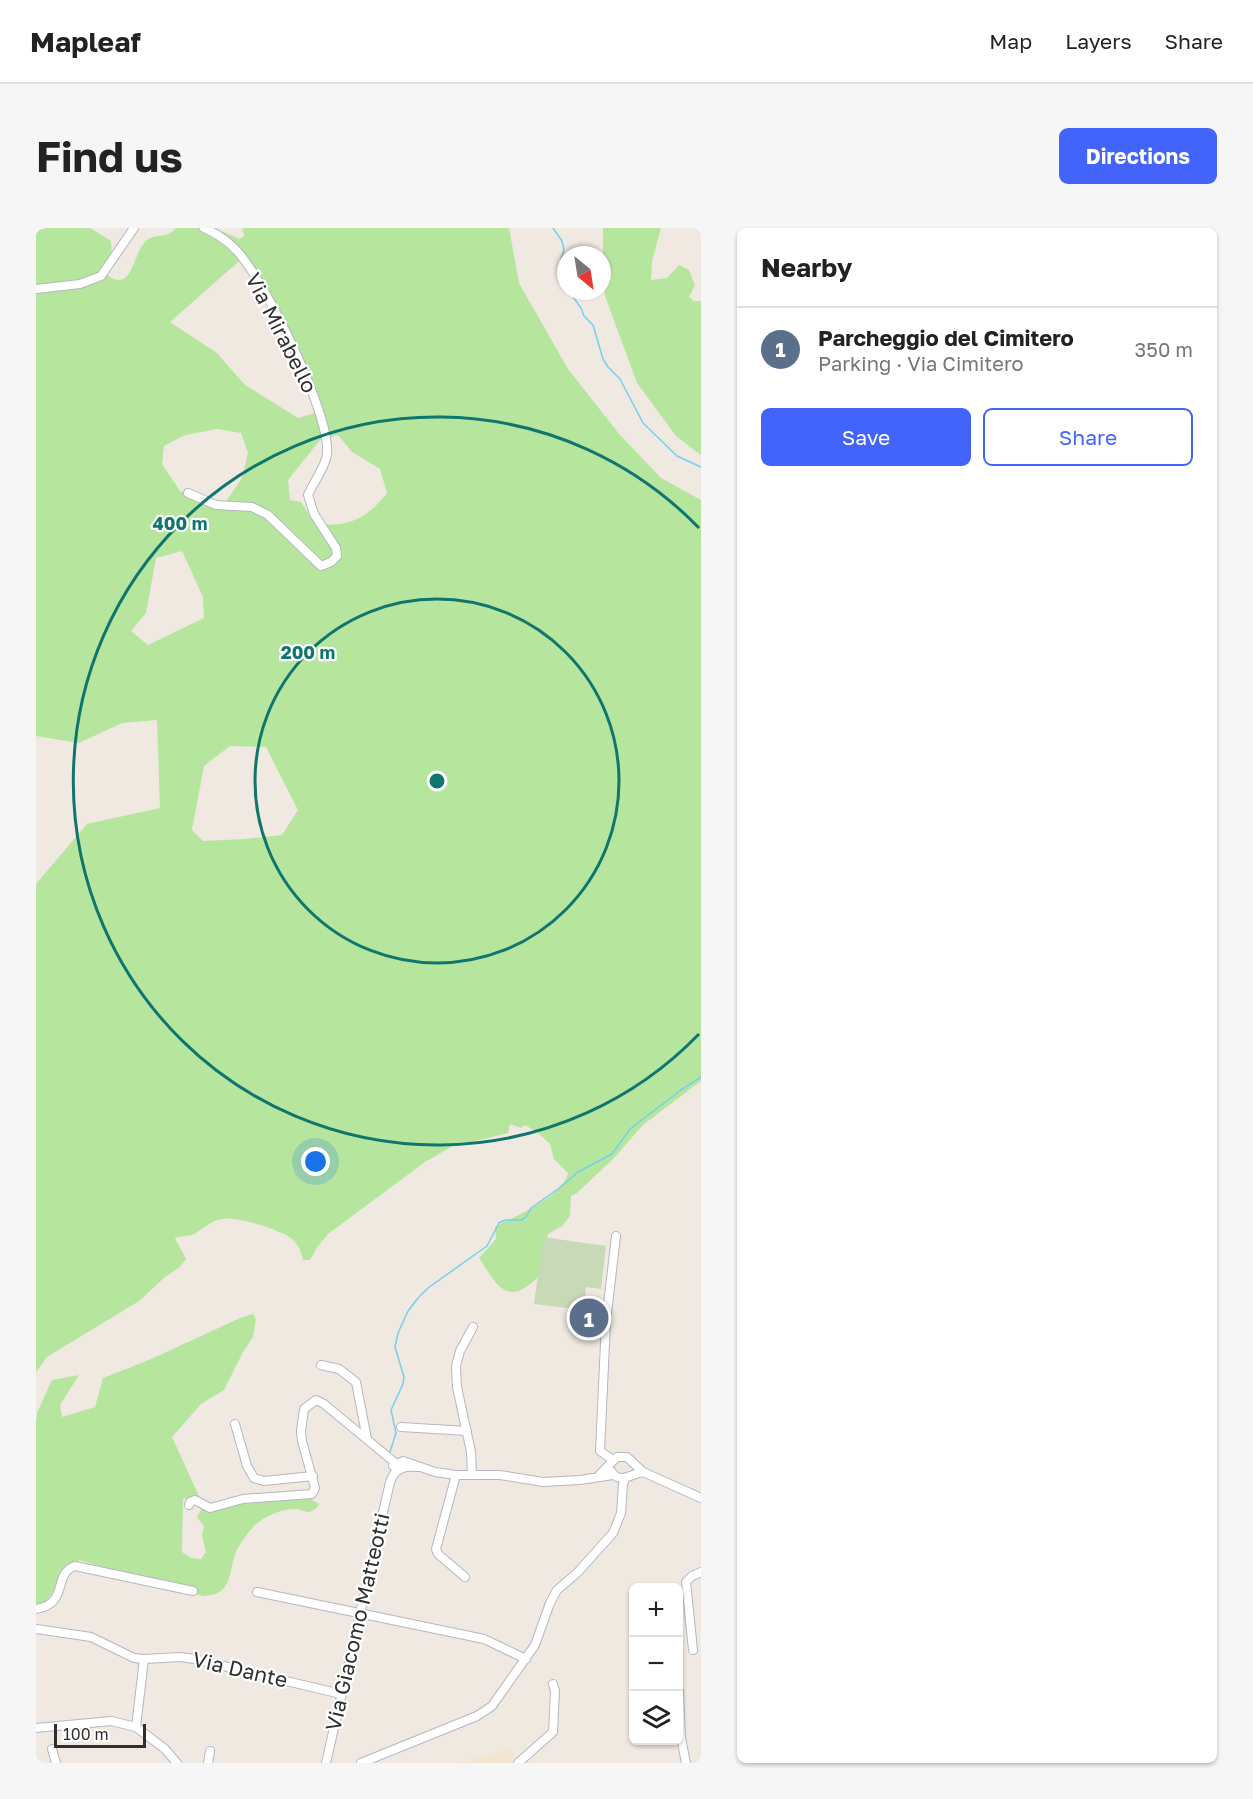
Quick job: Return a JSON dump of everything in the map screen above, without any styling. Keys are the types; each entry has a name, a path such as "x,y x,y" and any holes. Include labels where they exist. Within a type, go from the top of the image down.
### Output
{"street":[{"path":"36,289 80,284 100,276 134,228"},
{"name":"Via Mirabello","path":"188,493 216,505 252,507 268,515 321,566 331,562 337,555 336,548 314,514 308,495 325,463 327,452 313,389 264,290 245,262 222,236 204,228"},
{"path":"361,1763 482,1714 492,1706 536,1645 550,1603 557,1590 577,1573 616,1528 621,1513 622,1478 612,1462 600,1451 606,1322 616,1236"},
{"path":"472,1474 471,1452 457,1387 456,1366 460,1351 473,1327"},
{"path":"321,1365 339,1369 356,1382 368,1440"},
{"path":"189,1505 195,1500 213,1508 243,1499 311,1494 315,1489 313,1476 301,1431 302,1411 314,1401 321,1401 398,1466 420,1467 456,1475 500,1475 543,1482 622,1478 644,1472"},
{"path":"235,1424 249,1472 254,1478 264,1481 313,1476"},
{"path":"401,1427 467,1431"},
{"path":"590,1478 602,1473 622,1455 630,1458 633,1464 644,1472 701,1498"},
{"path":"622,1478 633,1464"},
{"name":"Via Giacomo Matteotti","path":"326,1763 390,1482 398,1466"},
{"path":"456,1475 436,1550 465,1576"},
{"path":"36,1609 54,1601 68,1570 75,1566 193,1591"},
{"path":"693,1650 686,1582 701,1572"},
{"path":"257,1592 484,1639 526,1659"},
{"name":"Via Dante","path":"36,1629 91,1637 134,1658 194,1659 341,1694"},
{"path":"136,1727 144,1659"},
{"path":"518,1763 553,1732 555,1691 553,1684"},
{"path":"36,1728 111,1720 136,1727 138,1731 165,1749 177,1763"},
{"path":"682,1745 686,1763"},
{"path":"52,1749 56,1763"},
{"path":"207,1763 210,1751"}],"shaded area":[{"path":"507,1748 515,1754 512,1763 459,1763 493,1754"}],"green space":[{"path":"90,228 111,241 112,255 102,270 112,278 120,280 126,277 147,240 170,234 176,228 214,228 240,239 244,236 242,228 509,228 519,283 568,369 620,435 661,478 701,500 701,1081 643,1125 614,1158 571,1196 570,1216 562,1226 548,1234 538,1276 523,1289 515,1292 502,1288 492,1278 479,1258 496,1239 495,1227 548,1198 564,1182 568,1173 554,1159 550,1144 537,1132 525,1125 521,1128 510,1124 508,1133 451,1147 425,1162 328,1234 310,1260 303,1260 298,1246 287,1235 258,1224 237,1220 217,1220 194,1234 175,1238 186,1259 180,1267 165,1277 139,1301 47,1357 36,1372 36,884 87,824 160,808 157,720 122,723 79,743 36,736 36,230","holes":["245,256 321,411 298,418 245,385 217,353 170,322","217,429 241,433 248,453 242,478 225,503 180,491 162,464 164,446 185,435","338,435 352,452 380,469 387,493 372,510 356,520 327,525 315,524 301,502 290,500 288,480 320,440","182,551 203,597 204,618 148,645 131,631 146,613 156,558","230,746 266,747 298,810 282,835 203,841 192,830 204,766"]},
{"path":"603,228 661,228 652,261 651,280 667,278 679,265 689,270 695,285 689,297 694,301 701,301 701,455 676,436 637,383 606,300 611,300 611,246 603,246"},
{"path":"543,1237 606,1246 601,1289 586,1287 583,1315 574,1314 574,1309 534,1304"},
{"path":"253,1314 256,1319 253,1337 224,1390 201,1404 172,1437 199,1496 183,1499 182,1552 191,1558 201,1559 206,1552 202,1536 204,1526 197,1517 206,1501 216,1508 239,1500 311,1499 319,1504 317,1507 308,1512 295,1509 284,1510 257,1523 235,1554 224,1588 212,1595 203,1596 79,1560 45,1602 36,1609 36,1422 37,1413 52,1380 79,1375 60,1405 62,1417 95,1407 103,1378"}],"waterway":[{"path":"553,228 563,246"},
{"path":"575,300 584,316 593,325 603,359 620,379 643,423 677,456 701,467"},
{"path":"390,1452 396,1433 391,1410 404,1377 395,1347 398,1333 408,1311 418,1298 428,1288 487,1246 499,1223 505,1220 521,1220 526,1217 531,1208 578,1172 612,1154 630,1129 701,1077"}],"place":[{"name":"Parcheggio del Cimitero","path":"589,1318"}]}
